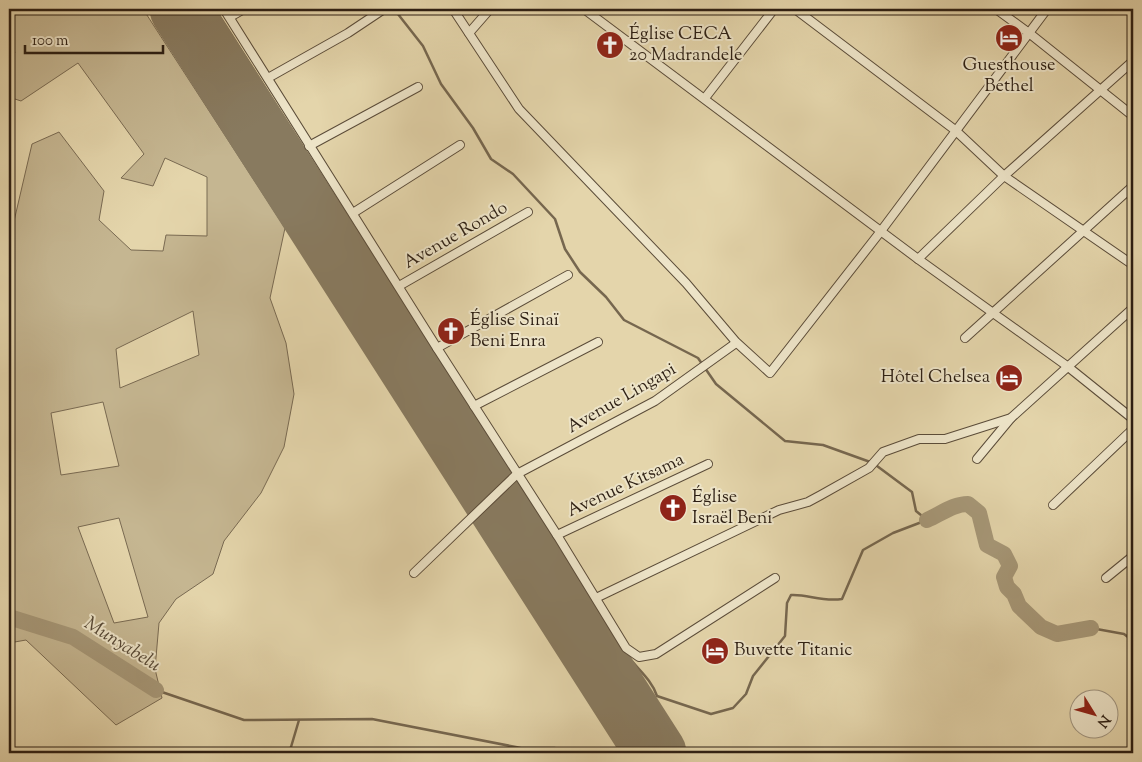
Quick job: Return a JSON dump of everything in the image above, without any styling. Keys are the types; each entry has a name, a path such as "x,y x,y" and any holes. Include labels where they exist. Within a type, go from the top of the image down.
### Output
{"street":[{"path":"224,9 557,535 626,648 639,657 656,654 774,578"},
{"path":"230,18 244,9"},
{"path":"268,78 348,33 384,9"},
{"path":"453,9 519,109 686,283 736,343 768,372 772,372 881,231 1047,9"},
{"path":"469,33 490,9"},
{"path":"584,9 918,259 1067,366 1133,419"},
{"path":"705,98 774,9"},
{"path":"795,9 955,130 1004,176 1133,265"},
{"path":"996,9 1133,116"},
{"path":"918,259 1004,176 1133,61"},
{"path":"309,146 418,88"},
{"path":"353,213 460,145"},
{"path":"964,338 1133,186"},
{"name":"Avenue Rondo","path":"399,286 528,212"},
{"path":"437,348 568,275"},
{"path":"977,459 1011,418 1133,308"},
{"path":"474,406 598,342"},
{"name":"Avenue Lingapi","path":"414,573 517,474 655,401 736,343"},
{"path":"596,598 778,510 808,502 869,468 883,452 919,439 945,439 1011,418"},
{"path":"1053,505 1133,429"},
{"name":"Avenue Kitsama","path":"557,535 708,464"},
{"path":"1106,578 1133,556"}],"shaded area":[{"path":"9,9 143,9 285,228 270,298 286,343 294,394 284,447 261,493 224,541 213,574 176,599 159,623 155,669 162,698 116,725 26,640 9,643 9,234 11,234 32,144 59,132 104,191 99,220 131,250 163,251 166,235 207,236 207,177 165,158 153,186 121,178 144,154 78,63 21,101 9,97 9,68 15,52 9,45","holes":["193,311 199,355 120,388 116,349","103,402 119,466 61,475 51,413","119,518 148,617 114,623 78,527"]}],"waterway":[{"path":"215,9 616,639"},
{"path":"394,9 423,46 441,84 473,128 491,159 513,174 555,219 565,249 580,272 606,297 624,320 698,358 716,384 785,441 823,445 873,463 912,492 916,511 927,520 893,533 863,550 842,599 828,600 791,595 787,603 785,636 753,676 746,694 733,708 711,714 657,696 646,677 622,648"},
{"name":"Munyabelu","path":"927,520 952,507 968,504 979,513 987,545 1004,554 1010,566 1004,577 1007,587 1014,594 1019,606 1041,627 1057,634 1091,628"},
{"name":"Munyabelu","path":"9,617 73,637 156,690"},
{"path":"1091,628 1124,634 1133,641"},
{"path":"156,690 244,720 372,719 521,748 554,748 590,753"},
{"path":"286,753 291,747 299,720"}],"runway":[{"path":"180,9 656,753"}],"place":[{"name":"Guesthouse Bethel","path":"1009,38"},
{"name":"Église CECA 20 Madrandele","path":"610,45"},
{"name":"Église Sinaï Beni Enra","path":"451,331"},
{"name":"Hôtel Chelsea","path":"1009,378"},
{"name":"Église Israël Beni","path":"673,508"},
{"name":"Buvette Titanic","path":"715,651"}]}
